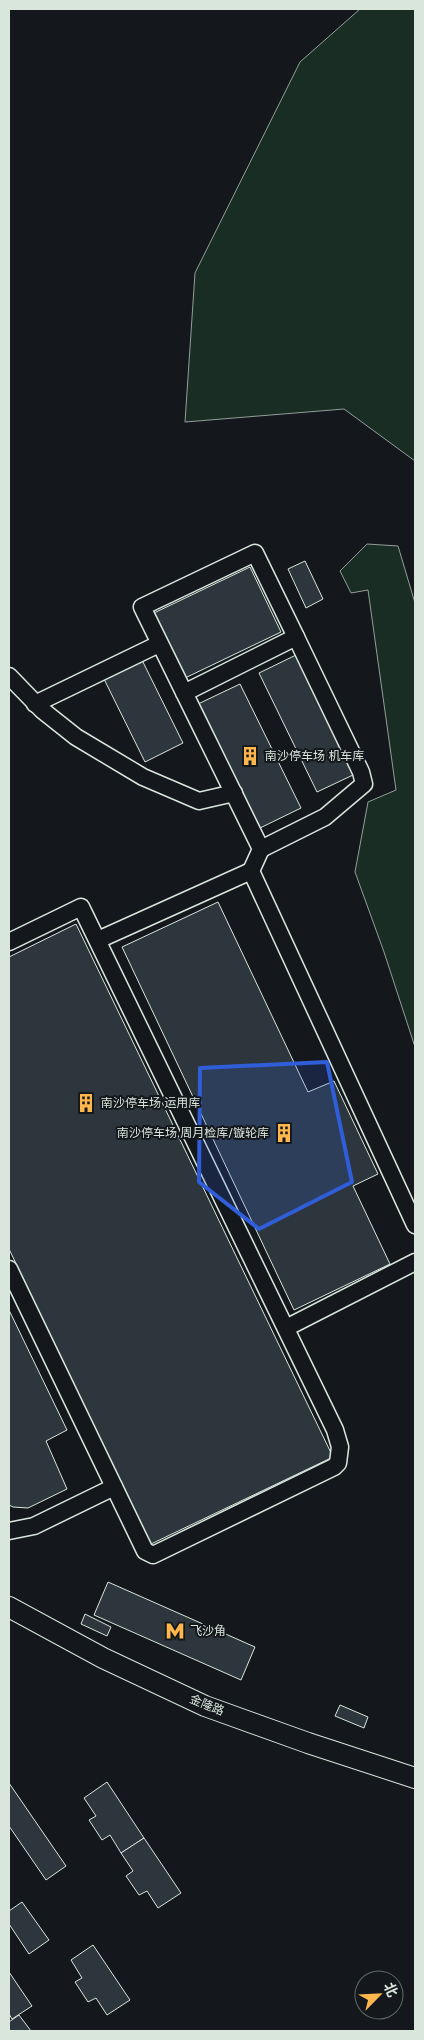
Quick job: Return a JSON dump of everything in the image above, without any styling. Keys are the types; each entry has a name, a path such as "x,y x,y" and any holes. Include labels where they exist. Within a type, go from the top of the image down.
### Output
{"main road":[{"name":"金隆路","path":"9,1607 103,1658 205,1706 308,1743 415,1778"}],"lane":[{"path":"98,940 251,871 261,849 325,817 364,784 361,772 255,552 142,608 261,849"},
{"path":"184,693 296,637"},
{"path":"35,704 159,644"},
{"path":"9,676 35,704 76,737 143,777 199,801 234,793"},
{"path":"251,871 415,1225"},
{"path":"9,942 81,907 334,1430 340,1447 338,1463 334,1467 152,1555 145,1551 9,1269"},
{"path":"286,1328 415,1262"},
{"path":"9,1531 34,1526 114,1487"}],"highlighted area":[{"path":"327,1062 352,1182 259,1229 199,1182 200,1068"}],"green space":[{"path":"360,9 415,9 415,461 344,409 185,422 195,273 300,62"},
{"path":"367,544 398,546 415,603 415,1047 355,872 368,802 396,790 368,590 351,593 340,571"}],"building":[{"path":"305,561 323,599 306,608 288,569"},
{"path":"250,567 281,632 185,678 154,613"},
{"path":"296,655 353,775 317,792 259,673"},
{"path":"142,660 183,743 145,762 104,679"},
{"name":"南沙停车场 机车库","path":"240,684 301,808 260,828 198,704"},
{"name":"南沙停车场 周月检库/镟轮库","path":"218,902 308,1092 334,1081 378,1174 353,1186 390,1264 294,1310 122,947"},
{"name":"南沙停车场 运用库","path":"76,924 333,1457 151,1544 9,1249 9,957"},
{"path":"9,1310 67,1430 46,1441 67,1489 28,1508 9,1505"},
{"name":"飞沙角","path":"108,1582 255,1647 241,1680 94,1615"},
{"path":"85,1614 111,1627 107,1636 81,1624"},
{"path":"340,1705 368,1717 364,1728 335,1716"},
{"path":"107,1782 144,1838 121,1853 110,1835 102,1840 89,1820 96,1816 84,1798"},
{"path":"9,1783 66,1866 46,1880 9,1826"},
{"path":"144,1838 181,1893 158,1908 147,1891 139,1895 126,1876 133,1871 121,1853"},
{"path":"22,1902 49,1940 29,1954 9,1924 9,1911"},
{"path":"93,1945 130,2000 107,2015 96,1998 88,2002 75,1982 82,1978 71,1960"},
{"path":"9,1972 32,2006 12,2019 9,2014"},
{"path":"19,2015 31,2031 9,2031 9,2022"}],"place":[{"name":"南沙停车场 机车库","path":"250,756"},
{"name":"南沙停车场 运用库","path":"86,1103"},
{"name":"南沙停车场 周月检库/镟轮库","path":"284,1133"},
{"name":"飞沙角","path":"175,1631"}]}
